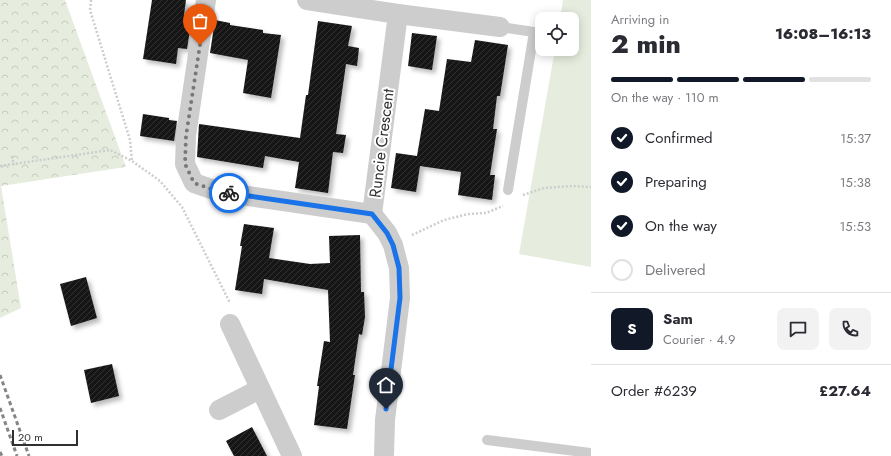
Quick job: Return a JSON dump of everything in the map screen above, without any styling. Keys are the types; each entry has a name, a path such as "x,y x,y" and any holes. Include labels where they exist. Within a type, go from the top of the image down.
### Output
{"street":[{"name":"Runcie Crescent","path":"206,0 186,136 185,164 194,183 220,192 372,214 398,14"},
{"path":"307,0 398,14 500,27"},
{"path":"372,214 387,233 393,245 399,268 400,298 385,420 384,456"},
{"path":"231,316 260,389 292,456"},
{"path":"219,410 260,389"}],"lane":[{"path":"500,27 534,32 508,190"},
{"path":"487,440 591,453"}],"path":[{"path":"92,0 90,10 130,140 132,161"},
{"path":"0,166 110,150 132,161 160,181 182,207 231,316"},
{"path":"12,156 14,165"},
{"path":"521,195 544,188 572,186 591,187"},
{"path":"411,235 444,220 468,214 486,213 508,203"}],"green space":[{"path":"0,0 65,0 126,167 1,186 21,308 0,318"},
{"path":"563,0 591,0 591,267 519,254 554,56 579,56 579,12 561,12"}],"building":[{"path":"152,0 186,0 184,15 192,17 187,49 178,48 176,64 143,59"},
{"path":"215,20 230,23 230,25 263,30 263,33 281,35 271,98 243,93 248,60 210,53"},
{"path":"318,21 352,26 348,46 359,48 357,66 346,64 336,134 346,135 343,153 333,152 328,193 295,188 299,162 265,156 263,168 197,157 199,124 300,138 306,95 308,95"},
{"path":"412,33 437,36 432,70 408,66"},
{"path":"475,40 508,45 500,96 497,96 493,129 497,129 490,175 495,175 492,200 458,195 461,172 420,166 416,192 391,188 396,153 417,156 425,109 439,111 447,59 471,62"},
{"path":"143,114 169,118 169,120 177,121 174,141 140,136"},
{"path":"244,224 274,228 269,258 310,264 330,263 329,236 360,235 361,292 364,292 365,317 362,335 359,334 347,429 314,425 319,386 317,386 324,341 330,342 328,290 264,279 262,294 235,290"},
{"path":"86,277 97,318 71,326 60,284"},
{"path":"112,364 119,396 91,403 84,370"},
{"path":"252,427 267,456 234,456 226,441"}],"railway":[{"path":"0,375 29,456"},
{"path":"0,408 17,456"},
{"path":"0,452 2,456"}],"way so far":[{"path":"200,45 186,136 185,164 194,183 220,192 229,193"}],"route":[{"path":"229,193 372,214 387,233 393,245 399,268 400,298 386,409"}]}
